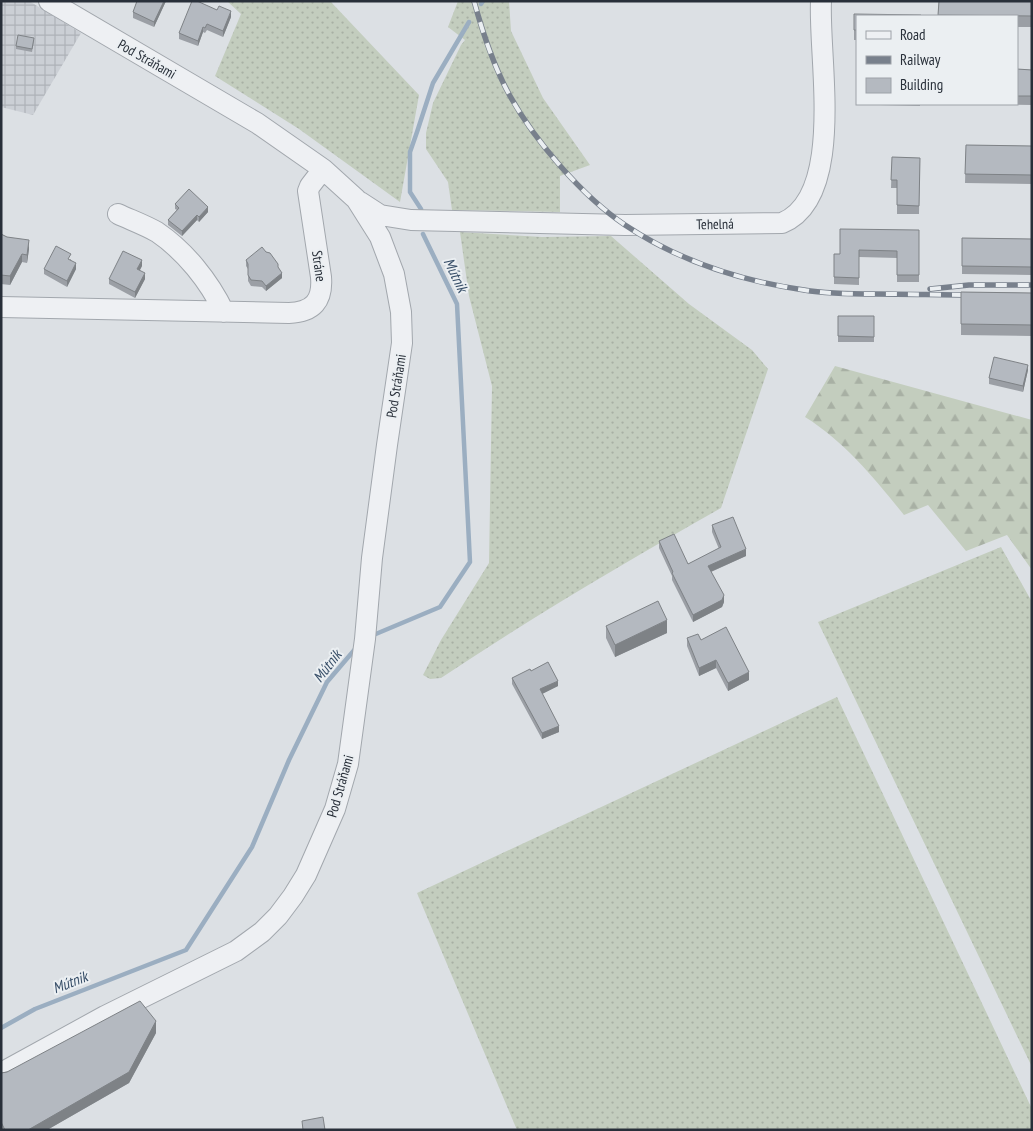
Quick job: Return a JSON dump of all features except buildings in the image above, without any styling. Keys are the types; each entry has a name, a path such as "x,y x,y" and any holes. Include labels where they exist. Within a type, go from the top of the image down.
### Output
{"street":[{"name":"Pod Stráňami","path":"1,1072 105,1016 225,957 246,944 269,926 293,896 306,875 335,808 348,764 382,483 402,343 399,297 394,274 380,237 356,199 323,169 256,123 50,1"},
{"name":"Tehelná","path":"356,199 380,215 411,220 620,225 782,223 799,212 809,199 816,182 821,159 824,114 821,1"},
{"name":"Stráne","path":"1,307 296,313 308,309 320,296 321,277 308,191 323,169"},
{"path":"118,214 155,231 170,243 208,282 224,312"},
{"path":"385,250 389,238 397,228 411,220"}],"shaded area":[{"path":"1,1 29,1 81,33 33,115 1,107"}],"green space":[{"path":"227,1 330,1 419,95 400,202 299,129 215,76 241,14"},
{"path":"458,1 509,1 511,31 543,98 590,165 560,176 560,212 452,210 448,182 426,149 426,133 433,103 465,40 448,27"},
{"path":"460,232 542,237 611,236 689,304 752,350 768,369 721,508 580,590 441,678 430,679 423,675 441,640 489,563 492,386 469,296"},
{"path":"835,366 1032,420 1032,570 1007,535 966,551 928,505 904,515 846,450 820,427 805,417"},
{"path":"1001,547 1032,602 1032,1067 818,622"},
{"path":"837,697 1032,1109 1032,1130 517,1130 417,893"}],"waterway":[{"name":"Mútnik","path":"421,209 410,192 410,152 433,83 469,22"},
{"name":"Mútnik","path":"371,636 440,607 470,562 457,304 423,234"},
{"name":"Mútnik","path":"1,1028 35,1009 186,950 252,847 289,760 327,682 356,648"}],"railway":[{"path":"474,1 485,38 499,74 510,96 532,131 592,199 625,225 646,238 711,268 780,286 840,294 974,295"},
{"path":"930,289 969,285 1032,285"}]}
